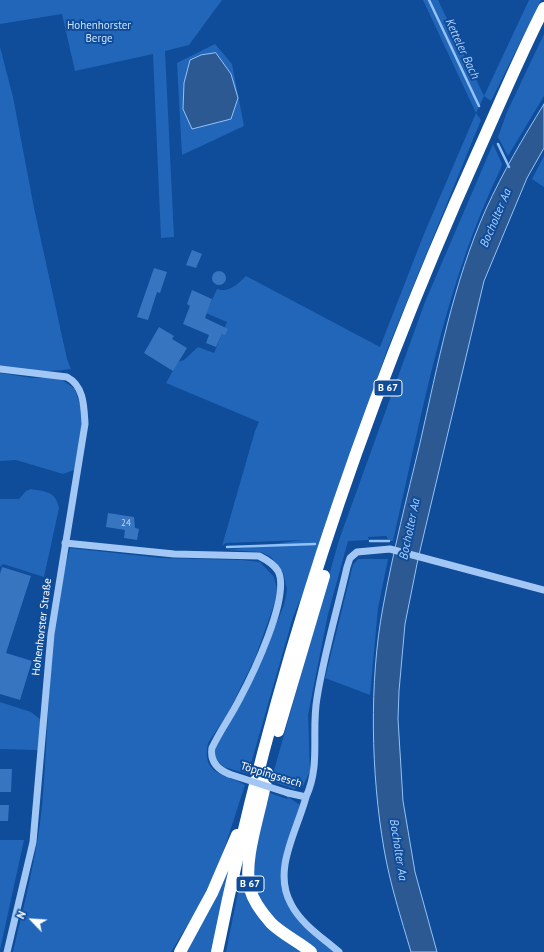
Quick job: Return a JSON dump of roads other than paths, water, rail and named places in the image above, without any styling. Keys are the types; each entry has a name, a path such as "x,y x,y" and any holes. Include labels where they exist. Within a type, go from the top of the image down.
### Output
{"highway":[{"name":"B 67","path":"217,952 232,877 281,688 332,523 398,338 452,208 544,8"},
{"name":"B 67","path":"224,952 238,878 267,767 339,524 404,340 460,206 544,22"},
{"name":"B 67","path":"267,767 249,867 250,889 260,907 272,923 311,952"},
{"name":"B 67","path":"180,952 212,893 254,793"}],"street":[{"name":"Hohenhorster Straße","path":"0,369 67,377 78,384 85,424 51,634 33,842 7,952"},
{"name":"Töppingsesch","path":"65,543 174,554 260,556 271,562 278,572 281,595 265,644 249,682 212,748 212,759 220,770 229,774 306,798 311,788 316,759 317,699 350,558 357,552 390,549 425,557 544,590"},
{"path":"306,798 286,857 284,871 285,887 291,904 303,921 339,952"}],"water":[{"path":"216,53 231,74 238,98 231,119 192,129 183,109 184,83 190,60 201,55"},
{"name":"Bocholter Aa","path":"544,104 544,148 527,178 484,281 418,559 405,624 398,719 403,801 415,872 437,952 411,952 386,862 376,790 373,728 375,666 378,636 396,545 440,354 464,266 486,209 514,155"}],"waterway":[{"name":"Ketteler Bach","path":"429,0 479,106"},
{"path":"498,144 509,167"},
{"path":"370,541 389,541"},
{"path":"227,547 315,544"}],"park label":[{"name":"Hohenhorster Berge","path":"99,32"}]}
